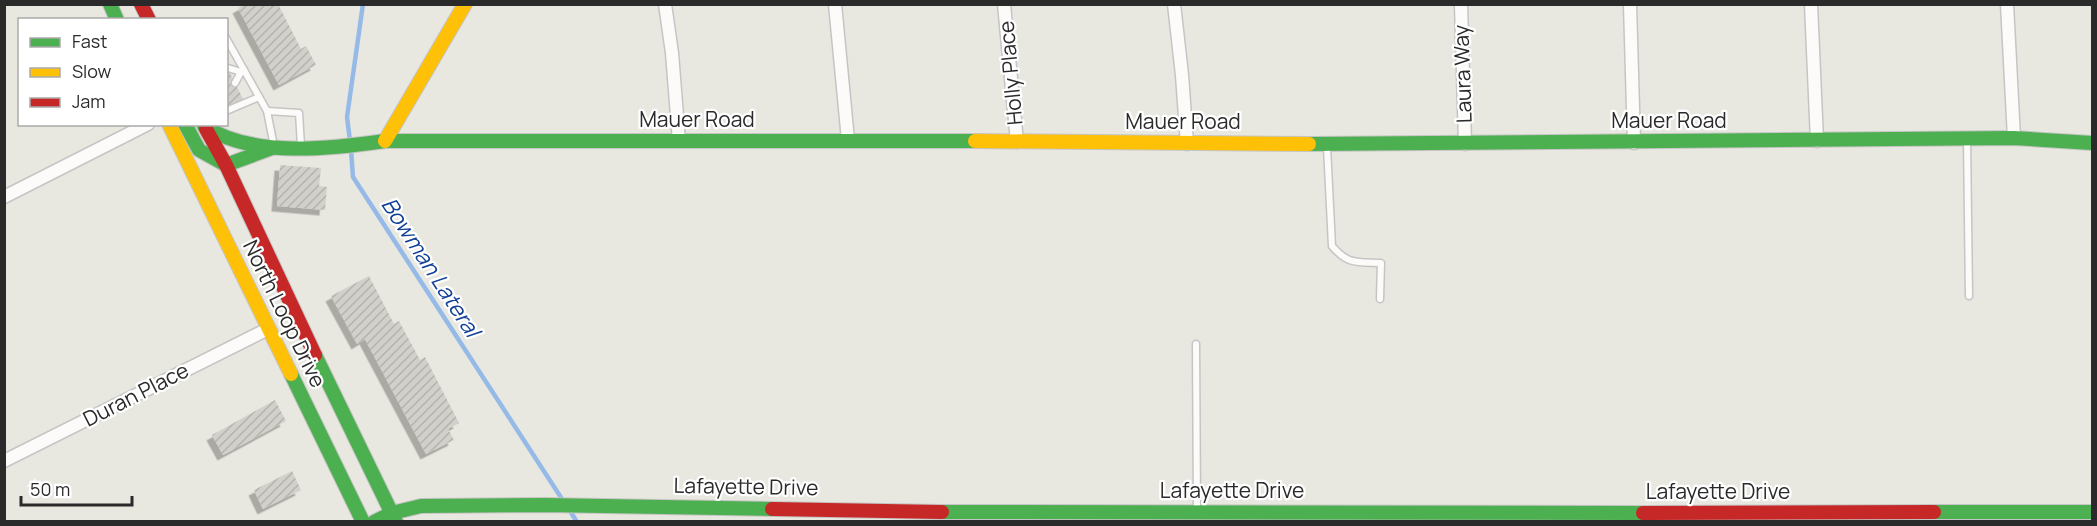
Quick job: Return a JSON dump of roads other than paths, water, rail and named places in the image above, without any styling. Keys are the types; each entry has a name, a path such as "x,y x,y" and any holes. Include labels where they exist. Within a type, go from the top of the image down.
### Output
{"street":[{"path":"110,4 116,18"},
{"path":"141,4 148,18"},
{"path":"385,141 465,4"},
{"path":"665,4 672,53 679,141"},
{"path":"835,4 848,140"},
{"name":"Holly Place","path":"1004,4 1017,142"},
{"path":"1174,4 1187,144"},
{"name":"Laura Way","path":"1461,4 1465,144"},
{"path":"1630,4 1634,143"},
{"path":"1811,4 1817,141"},
{"path":"2007,4 2014,138"},
{"path":"4,197 144,126"},
{"name":"North Loop Drive","path":"170,126 363,522"},
{"path":"186,126 199,150 226,165"},
{"name":"North Loop Drive","path":"204,126 226,165 394,517"},
{"name":"Mauer Road","path":"205,126 225,139 274,147 364,145 385,141 848,140 1187,144 1465,144 2014,138 2092,143"},
{"name":"Mauer Road","path":"226,165 274,147"},
{"name":"Duran Place","path":"4,461 268,329"},
{"name":"Lafayette Drive","path":"374,522 421,506 545,505 856,516 1022,513 1145,517 1197,511 1450,518 2092,512"}],"lane":[{"path":"229,47 267,111 274,147"},
{"path":"228,68 242,71"},
{"path":"236,83 242,71"},
{"path":"228,110 259,97"},
{"path":"267,111 299,113 301,146"},
{"path":"1967,139 1969,296"},
{"path":"1327,144 1332,246 1341,257 1352,262 1381,263 1380,299"},
{"path":"1196,344 1197,511"}],"waterway":[{"name":"Bowman Lateral","path":"350,141 347,117 363,4"},
{"name":"Bowman Lateral","path":"351,150 353,177 562,499"},
{"name":"Bowman Lateral","path":"570,511 577,522"}]}
